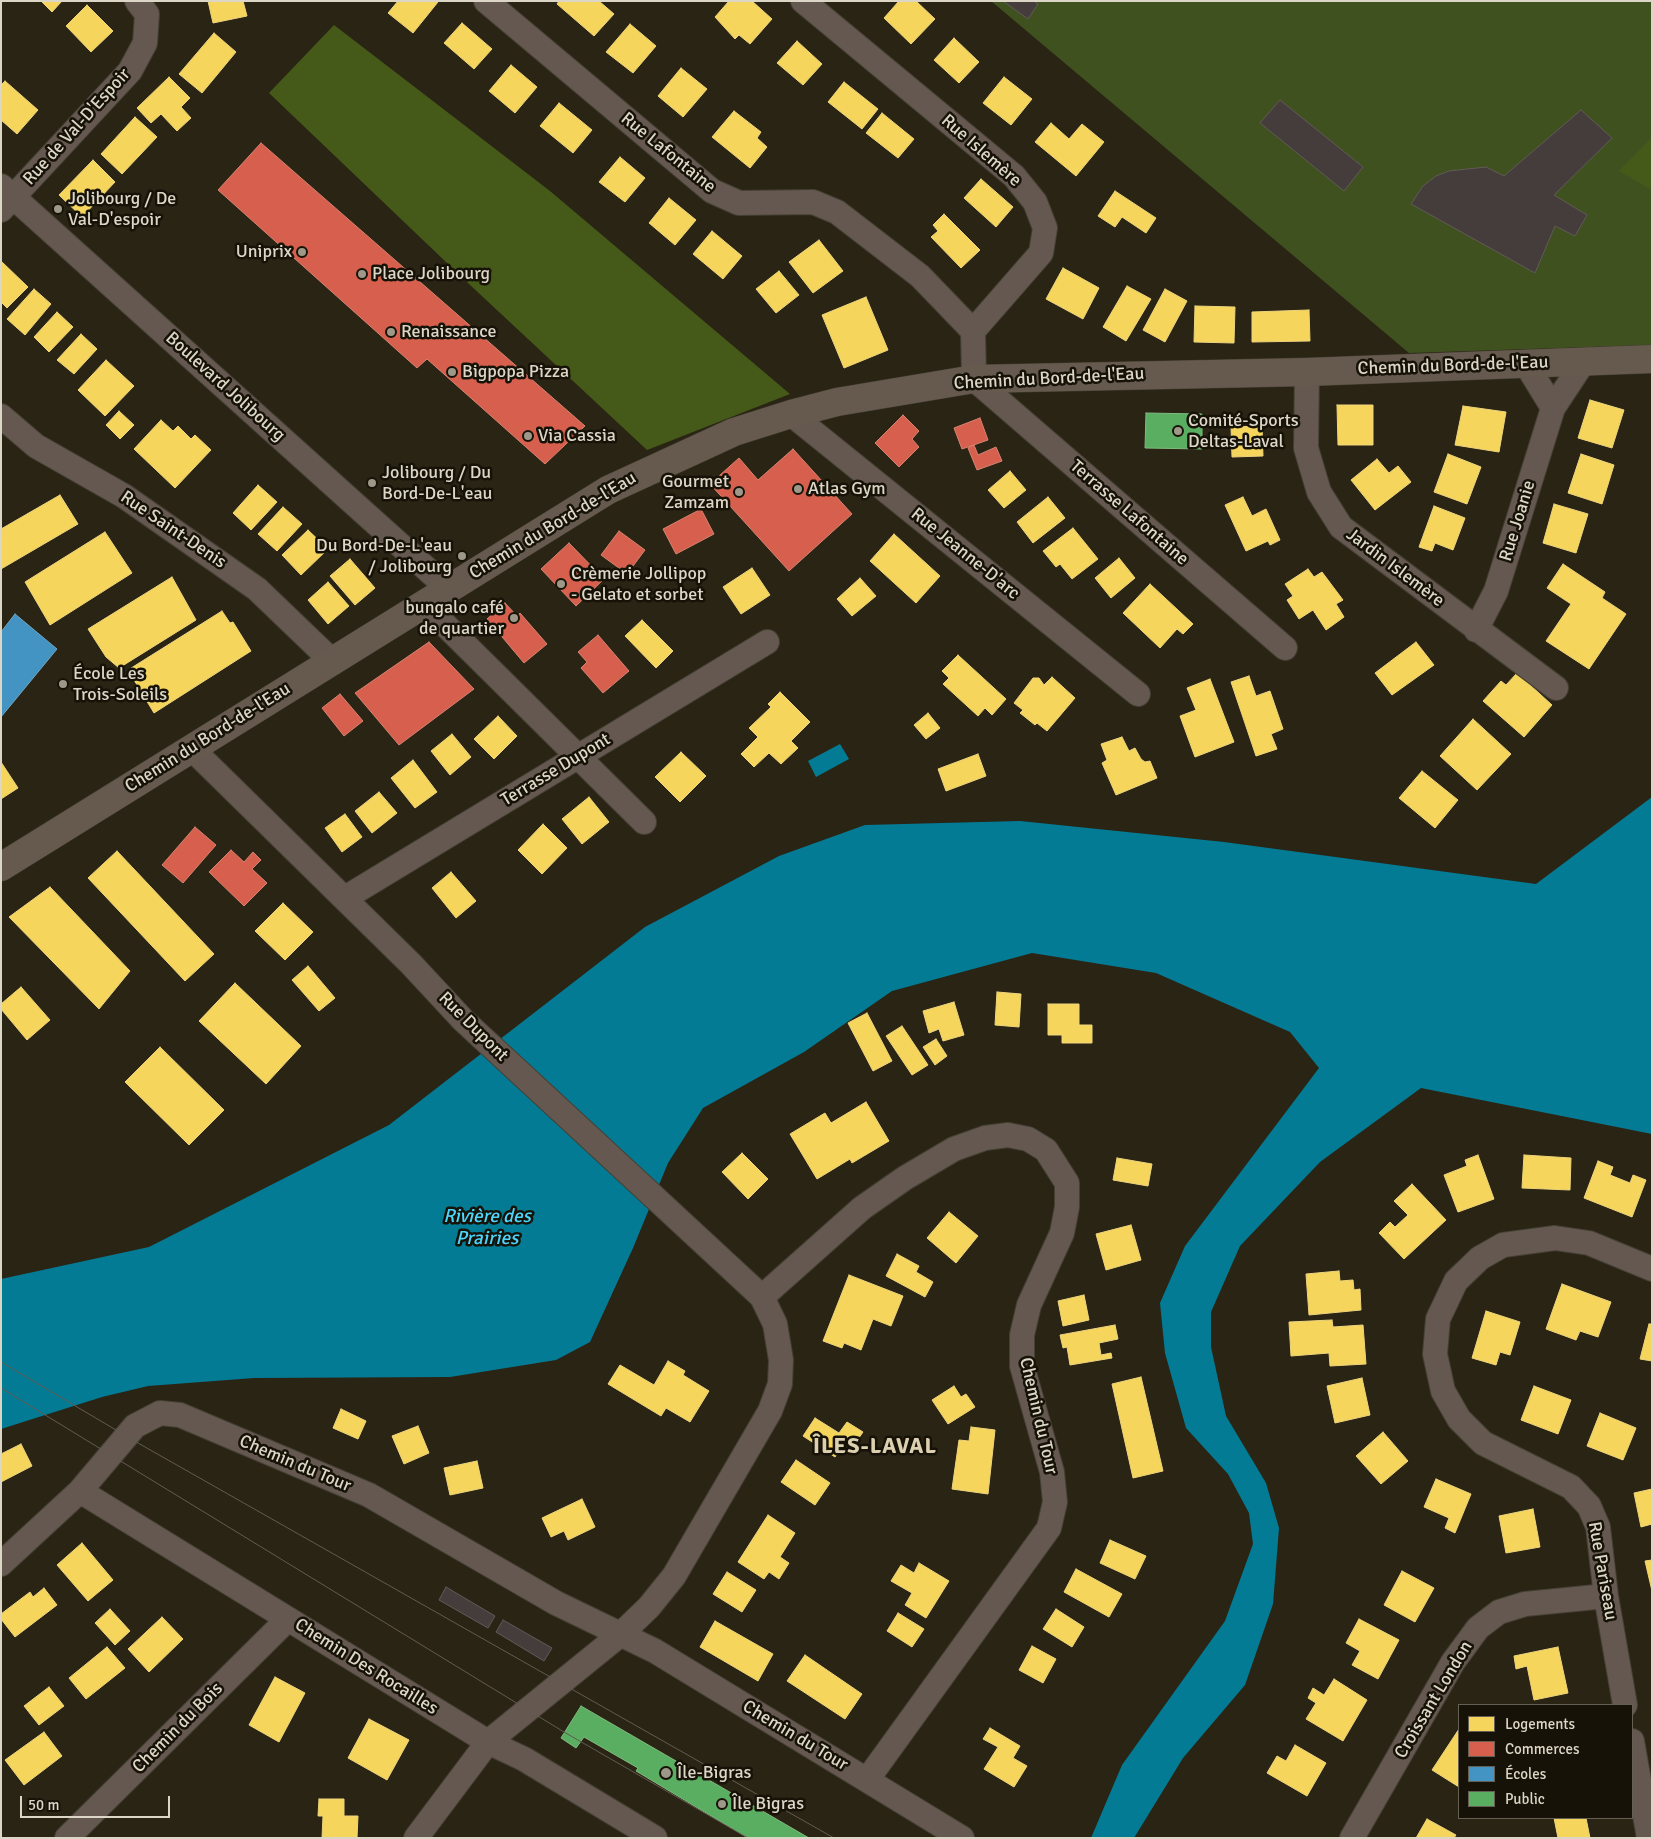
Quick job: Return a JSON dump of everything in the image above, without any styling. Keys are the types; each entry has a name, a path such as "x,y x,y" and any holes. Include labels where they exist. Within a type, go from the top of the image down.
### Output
{"street":[{"name":"Rue de Val-D'Espoir","path":"5,198 130,71 145,43 147,14 137,1"},
{"name":"Rue Lafontaine","path":"486,1 712,191 739,203 813,202 837,212 920,276 973,331"},
{"name":"Rue Islemère","path":"803,1 1014,176 1036,202 1044,228 1041,253 973,331"},
{"name":"Boulevard Jolibourg","path":"5,198 448,589"},
{"path":"973,331 974,379"},
{"name":"Chemin du Bord-de-l'Eau","path":"1,867 608,490 734,432 791,414 837,402 974,379 1307,372 1652,358"},
{"name":"Rue Joanie","path":"1476,630 1496,591 1553,408 1584,361"},
{"path":"1526,364 1553,408"},
{"name":"Jardin Islemère","path":"1307,372 1306,448 1320,492 1341,527 1476,630 1556,688"},
{"name":"Terrasse Lafontaine","path":"974,379 1285,648"},
{"name":"Rue Jeanne-D'arc","path":"791,414 1138,694"},
{"name":"Rue Saint-Denis","path":"1,416 36,446 124,496 257,589 332,661"},
{"path":"424,604 644,822"},
{"name":"Terrasse Dupont","path":"345,898 767,642"},
{"name":"Rue Dupont","path":"191,748 345,898 411,964 463,1020 762,1297"},
{"name":"Chemin du Tour","path":"1,1564 80,1491 135,1426 160,1413 180,1415 369,1495 556,1603 655,1651 867,1780 1049,1528 1056,1502 1052,1472 1022,1366 1022,1335 1029,1305 1062,1234 1067,1207 1066,1183 1046,1150 1028,1139 1008,1135 985,1138 954,1149 905,1178 862,1208 762,1297"},
{"name":"Rue Pariseau","path":"1626,1704 1606,1596 1598,1527 1589,1506 1571,1486 1483,1443 1459,1419 1443,1391 1435,1354 1438,1320 1456,1281 1480,1258 1503,1245 1555,1238 1589,1243 1652,1269"},
{"path":"416,1838 488,1742 620,1634 649,1607 674,1576 770,1410 780,1384 781,1360 775,1324 762,1297"},
{"name":"Chemin Des Rocailles","path":"80,1491 488,1742 524,1760 655,1838"},
{"name":"Croissant London","path":"1352,1838 1453,1662 1478,1628 1499,1612 1525,1604 1606,1596"},
{"name":"Chemin du Bois","path":"67,1838 288,1619"},
{"path":"1633,1747 1649,1838"},
{"path":"867,1780 962,1838"}],"green space":[{"path":"991,1 1652,1 1652,345 1409,353"},
{"path":"334,25 550,191 790,394 647,450 469,284 269,93"},
{"path":"1652,137 1652,190 1619,171"}],"water":[{"path":"840,744 849,759 816,777 808,761"},
{"name":"Rivière des Prairies","path":"1652,797 1652,1134 1421,1088 1320,1162 1240,1246 1211,1312 1211,1347 1226,1416 1266,1483 1279,1528 1273,1604 1245,1685 1183,1758 1134,1838 1091,1838 1122,1765 1225,1621 1253,1544 1249,1513 1228,1474 1186,1428 1165,1353 1160,1303 1185,1246 1319,1068 1290,1032 1156,973 1032,953 892,991 804,1052 703,1108 668,1163 633,1248 590,1342 556,1360 450,1377 254,1378 148,1386 102,1397 1,1429 1,1279 149,1247 389,1125 645,927 779,856 865,825 1020,821 1224,842 1536,884"}],"building: Logements":[{"path":"41,1 62,1 52,12"},
{"path":"208,1 243,1 247,16 213,23"},
{"path":"398,1 438,2 413,33 388,13"},
{"path":"559,1 599,1 614,14 594,36 557,4"},
{"path":"729,1 752,1 772,19 750,44 739,35 735,39 715,17"},
{"path":"899,1 916,1 935,19 911,44 884,18"},
{"path":"87,5 113,31 91,52 66,26"},
{"path":"462,23 492,49 474,69 444,43"},
{"path":"630,24 656,46 633,73 606,52"},
{"path":"214,33 236,52 202,93 179,74"},
{"path":"954,38 979,62 959,83 934,60"},
{"path":"797,41 822,64 803,85 777,63"},
{"path":"511,65 537,87 515,113 489,91"},
{"path":"681,68 707,89 683,117 658,96"},
{"path":"169,77 190,98 181,107 191,118 177,131 161,114 151,123 137,108"},
{"path":"1004,77 1032,99 1011,125 983,103"},
{"path":"5,81 38,110 17,134 1,120 1,85"},
{"path":"844,82 878,109 862,129 828,102"},
{"path":"559,103 592,130 573,153 540,126"},
{"path":"734,111 761,132 757,138 767,147 750,168 712,137"},
{"path":"882,113 914,139 898,158 866,133"},
{"path":"135,117 157,137 122,174 101,154"},
{"path":"1051,123 1069,139 1082,124 1104,142 1076,176 1035,142"},
{"path":"620,157 645,178 625,202 599,182"},
{"path":"93,160 115,182 82,217 59,195"},
{"path":"981,179 1013,207 996,227 964,198"},
{"path":"1115,191 1156,218 1146,233 1122,217 1115,227 1098,216"},
{"path":"669,198 696,220 675,245 649,223"},
{"path":"944,214 980,250 961,268 931,237 938,231 933,225"},
{"path":"712,231 742,256 723,279 693,254"},
{"path":"819,240 843,271 813,293 789,262"},
{"path":"1,261 28,287 7,308 1,302"},
{"path":"1063,268 1099,288 1083,319 1046,299"},
{"path":"779,271 799,295 776,313 756,289"},
{"path":"1127,286 1151,299 1126,341 1103,327"},
{"path":"34,289 51,304 25,335 7,319"},
{"path":"1165,289 1187,301 1165,342 1143,330"},
{"path":"866,297 888,350 844,368 822,315"},
{"path":"1195,306 1235,307 1234,343 1194,342"},
{"path":"1309,310 1310,341 1252,342 1252,312"},
{"path":"57,312 73,327 49,352 34,337"},
{"path":"81,334 97,349 74,374 57,360"},
{"path":"106,360 134,386 105,416 78,390"},
{"path":"1590,400 1624,410 1612,448 1578,438"},
{"path":"1337,405 1373,405 1373,445 1338,445"},
{"path":"1463,406 1506,412 1499,452 1455,445"},
{"path":"119,411 134,425 120,439 106,425"},
{"path":"161,420 173,431 178,426 191,439 195,435 211,450 175,488 134,449"},
{"path":"1262,426 1263,456 1232,457 1231,427"},
{"path":"1448,454 1481,467 1467,504 1434,492"},
{"path":"1581,454 1614,465 1602,504 1568,493"},
{"path":"1377,459 1389,473 1398,466 1411,482 1375,510 1351,480"},
{"path":"1010,471 1026,490 1004,508 988,490"},
{"path":"258,485 277,502 251,530 233,513"},
{"path":"60,495 78,524 1,569 1,529"},
{"path":"1048,497 1065,518 1033,543 1017,522"},
{"path":"1243,497 1252,516 1266,509 1280,540 1270,545 1268,541 1246,551 1225,505"},
{"path":"1554,504 1588,514 1576,553 1543,543"},
{"path":"1434,506 1465,518 1453,550 1435,543 1432,551 1419,547"},
{"path":"283,507 302,524 277,551 258,534"},
{"path":"1073,528 1098,559 1072,579 1060,564 1056,567 1043,551"},
{"path":"308,530 328,549 301,575 282,555"},
{"path":"105,532 132,573 50,625 25,582"},
{"path":"894,534 940,576 916,603 870,561"},
{"path":"1119,558 1135,578 1111,598 1095,578"},
{"path":"350,559 375,588 355,605 330,576"},
{"path":"1563,564 1605,592 1602,598 1626,614 1589,669 1546,641 1571,604 1547,588"},
{"path":"752,568 770,595 741,614 723,587"},
{"path":"1308,569 1314,577 1322,572 1343,600 1336,604 1344,617 1326,630 1313,610 1299,619 1287,600 1293,596 1285,584"},
{"path":"172,577 196,620 119,668 106,657 88,629"},
{"path":"860,578 876,596 852,616 837,599"},
{"path":"328,582 349,606 328,624 308,600"},
{"path":"1150,584 1193,624 1183,634 1177,629 1160,648 1123,613"},
{"path":"222,611 230,623 233,622 251,651 154,713 128,670"},
{"path":"642,620 673,651 656,668 625,636"},
{"path":"1416,642 1434,665 1392,695 1375,673"},
{"path":"958,655 1006,699 992,715 985,708 978,716 943,684 949,678 942,671"},
{"path":"1517,673 1552,705 1524,737 1483,701 1501,681 1506,685"},
{"path":"1249,676 1256,696 1270,691 1283,729 1271,734 1277,749 1256,756 1231,682"},
{"path":"1052,677 1075,698 1047,731 1037,723 1035,725 1020,713 1023,710 1014,703 1033,678 1039,678 1044,685"},
{"path":"1210,679 1234,742 1195,757 1180,716 1196,710 1187,688"},
{"path":"780,692 810,722 791,741 798,748 781,764 769,753 754,767 741,754 758,737 749,728 771,707 768,704"},
{"path":"928,713 940,728 926,739 914,725"},
{"path":"498,716 517,736 494,759 474,739"},
{"path":"1473,719 1511,754 1477,790 1440,756"},
{"path":"452,734 471,757 450,775 431,751"},
{"path":"1122,737 1129,751 1135,748 1141,759 1145,762 1150,761 1157,778 1116,795 1102,763 1107,760 1101,744"},
{"path":"681,752 706,776 680,802 655,777"},
{"path":"978,754 986,776 946,791 938,769"},
{"path":"413,760 437,792 415,808 391,778"},
{"path":"1,762 18,788 1,799"},
{"path":"1422,771 1458,800 1435,828 1399,798"},
{"path":"379,792 397,813 372,833 355,811"},
{"path":"589,797 609,822 582,844 562,819"},
{"path":"345,814 362,837 342,852 325,828"},
{"path":"543,824 567,848 542,874 518,850"},
{"path":"117,851 214,954 185,981 88,878"},
{"path":"451,872 476,901 456,918 432,888"},
{"path":"50,887 130,971 99,1009 9,917"},
{"path":"283,903 313,932 285,960 255,931"},
{"path":"308,966 335,998 319,1011 292,980"},
{"path":"235,983 301,1046 266,1084 199,1021"},
{"path":"21,987 50,1020 27,1040 1,1009 1,1004"},
{"path":"997,992 1021,994 1019,1027 995,1025"},
{"path":"954,1002 964,1035 943,1041 939,1029 929,1033 923,1011"},
{"path":"1048,1004 1079,1004 1079,1025 1092,1025 1092,1043 1062,1043 1062,1035 1048,1035"},
{"path":"867,1013 892,1061 873,1071 848,1023"},
{"path":"902,1026 928,1065 912,1075 886,1036"},
{"path":"936,1039 947,1056 935,1065 923,1047"},
{"path":"160,1047 224,1110 189,1145 125,1082"},
{"path":"866,1102 889,1141 852,1163 850,1159 817,1179 790,1134 825,1113 831,1123"},
{"path":"742,1153 768,1179 748,1199 722,1172"},
{"path":"1478,1155 1494,1199 1458,1212 1444,1175 1467,1166 1465,1160"},
{"path":"1524,1155 1571,1158 1570,1190 1522,1188"},
{"path":"1117,1158 1152,1164 1148,1186 1113,1180"},
{"path":"1598,1161 1613,1167 1610,1175 1630,1183 1633,1175 1646,1180 1632,1217 1584,1198"},
{"path":"1412,1184 1446,1220 1404,1259 1379,1233 1390,1222 1395,1227 1408,1215 1394,1201"},
{"path":"949,1212 978,1236 956,1263 927,1238"},
{"path":"1131,1225 1141,1260 1106,1270 1096,1234"},
{"path":"897,1254 919,1266 916,1272 933,1282 925,1297 886,1276"},
{"path":"1339,1271 1340,1281 1353,1280 1354,1290 1360,1289 1361,1310 1309,1315 1306,1274"},
{"path":"849,1275 903,1296 891,1326 873,1319 861,1350 844,1343 842,1348 823,1341"},
{"path":"1562,1284 1611,1302 1598,1337 1580,1331 1576,1340 1546,1329"},
{"path":"1084,1295 1089,1320 1063,1326 1058,1301"},
{"path":"1486,1311 1520,1322 1510,1355 1500,1352 1496,1365 1472,1358"},
{"path":"1332,1320 1333,1327 1363,1325 1366,1364 1330,1366 1329,1353 1291,1356 1289,1322"},
{"path":"1649,1324 1652,1324 1652,1361 1640,1359"},
{"path":"1115,1325 1118,1339 1099,1343 1101,1355 1111,1353 1112,1358 1070,1365 1067,1347 1063,1348 1060,1335"},
{"path":"668,1361 685,1371 683,1375 709,1391 690,1422 666,1408 661,1416 608,1384 620,1365 654,1385"},
{"path":"1141,1377 1163,1471 1133,1478 1112,1384"},
{"path":"1362,1378 1370,1415 1335,1423 1327,1386"},
{"path":"954,1386 961,1397 966,1394 975,1407 948,1424 932,1400"},
{"path":"1534,1386 1571,1400 1558,1434 1521,1420"},
{"path":"341,1409 366,1421 358,1439 333,1428"},
{"path":"1600,1413 1636,1428 1623,1460 1587,1446"},
{"path":"815,1418 839,1433 847,1422 863,1432 856,1442 848,1437 835,1457 803,1436"},
{"path":"418,1426 429,1453 404,1464 392,1436"},
{"path":"971,1427 995,1430 988,1494 952,1489 959,1440 969,1441"},
{"path":"1383,1432 1408,1461 1381,1484 1356,1456"},
{"path":"21,1444 32,1466 1,1482 1,1454"},
{"path":"796,1460 830,1483 815,1505 781,1482"},
{"path":"477,1461 483,1488 450,1495 444,1468"},
{"path":"1436,1479 1471,1494 1455,1533 1445,1528 1449,1518 1424,1507"},
{"path":"1652,1489 1652,1524 1641,1527 1634,1493"},
{"path":"582,1499 595,1527 568,1540 564,1531 551,1537 542,1518"},
{"path":"1533,1509 1540,1547 1506,1553 1499,1516"},
{"path":"768,1515 795,1533 780,1557 789,1563 779,1579 769,1572 764,1579 738,1562"},
{"path":"1110,1540 1146,1556 1135,1579 1100,1563"},
{"path":"82,1543 113,1580 88,1601 57,1565"},
{"path":"1652,1560 1652,1591 1645,1561"},
{"path":"919,1563 949,1581 926,1618 905,1605 912,1593 891,1581 901,1565 914,1573"},
{"path":"1076,1569 1122,1594 1109,1617 1064,1592"},
{"path":"1402,1571 1434,1588 1415,1622 1384,1605"},
{"path":"727,1572 756,1590 742,1612 713,1594"},
{"path":"44,1588 57,1605 15,1637 1,1619 1,1614 30,1592 33,1597"},
{"path":"110,1609 130,1631 115,1645 95,1623"},
{"path":"1056,1609 1084,1627 1072,1647 1043,1629"},
{"path":"898,1613 924,1629 912,1647 887,1631"},
{"path":"162,1617 183,1639 149,1672 128,1649"},
{"path":"1359,1619 1399,1640 1378,1679 1352,1665 1360,1651 1346,1643"},
{"path":"715,1621 773,1654 758,1681 700,1647"},
{"path":"1032,1646 1056,1659 1043,1683 1019,1670"},
{"path":"107,1647 125,1668 86,1699 69,1678"},
{"path":"1558,1647 1568,1693 1534,1700 1527,1666 1516,1669 1514,1656"},
{"path":"805,1655 862,1694 845,1719 787,1681"},
{"path":"275,1677 305,1693 279,1742 249,1725"},
{"path":"1334,1679 1367,1700 1343,1741 1306,1719 1316,1703 1308,1698 1313,1688 1324,1695"},
{"path":"49,1687 64,1706 39,1725 24,1706"},
{"path":"369,1719 409,1740 387,1780 348,1758"},
{"path":"990,1728 1020,1746 1013,1758 1027,1766 1014,1787 984,1769 998,1747 983,1739"},
{"path":"1458,1731 1458,1786 1432,1770"},
{"path":"44,1732 62,1756 24,1785 5,1760"},
{"path":"1295,1745 1326,1763 1307,1796 1267,1773 1277,1756 1286,1761"},
{"path":"319,1799 344,1799 344,1816 358,1816 357,1838 322,1838 323,1816 318,1816"},
{"path":"1427,1819 1456,1835 1454,1838 1416,1838"},
{"path":"1554,1819 1586,1819 1590,1838 1558,1838"}],"building: Commerces":[{"name":"Place Jolibourg","path":"261,143 585,426 545,464 427,359 417,368 218,190"},
{"path":"903,415 919,431 912,439 919,447 899,467 875,443"},
{"path":"980,418 988,440 962,449 954,428"},
{"path":"974,445 978,455 996,447 1002,461 977,470 968,448"},
{"path":"793,449 852,514 789,571 710,484 739,458 758,480"},
{"path":"701,509 714,534 676,554 663,529"},
{"path":"619,531 645,550 627,574 601,555"},
{"path":"569,543 604,579 576,606 541,569"},
{"path":"505,603 517,616 520,613 547,644 524,663 487,619"},
{"path":"598,635 629,671 603,693 581,668 587,662 578,652"},
{"path":"429,642 474,689 399,745 355,693"},
{"path":"340,694 363,721 344,736 322,708"},
{"path":"195,827 216,845 183,883 162,865"},
{"path":"231,850 244,862 253,852 261,860 252,869 267,883 244,906 209,872"}],"building: Écoles":[{"path":"15,614 57,649 1,717 1,632"}],"building: Public":[{"path":"1146,413 1202,414 1202,449 1145,448"},
{"name":"Île Bigras","path":"581,1706 809,1838 748,1838 636,1771 638,1768 584,1737 576,1748 561,1738"}],"building: Autres":[{"path":"1003,1 1034,1 1038,4 1028,19"},
{"path":"1280,100 1363,167 1344,191 1260,123"},
{"path":"1581,110 1612,138 1554,195 1587,215 1575,236 1555,226 1535,273 1411,204 1423,186 1436,176 1449,171 1486,167 1504,176"},
{"path":"446,1587 495,1616 488,1628 439,1600"},
{"path":"503,1620 552,1648 544,1661 496,1632"}],"tram line":[{"path":"1,1362 138,1443 834,1838"},
{"path":"1,1388 564,1732 748,1838"}],"place":[{"name":"Jolibourg / De Val-D'espoir","path":"58,209"},
{"name":"Uniprix","path":"302,252"},
{"name":"Place Jolibourg","path":"362,274"},
{"name":"Renaissance","path":"391,332"},
{"name":"Bigpopa Pizza","path":"452,372"},
{"name":"Comité-Sports Deltas-Laval","path":"1178,431"},
{"name":"Via Cassia","path":"528,436"},
{"name":"Jolibourg / Du Bord-De-L'eau","path":"372,483"},
{"name":"Atlas Gym","path":"798,489"},
{"name":"Gourmet Zamzam","path":"739,492"},
{"name":"Du Bord-De-L'eau / Jolibourg","path":"462,556"},
{"name":"Crèmerie Jollipop - Gelato et sorbet","path":"561,584"},
{"name":"bungalo café de quartier","path":"514,618"},
{"name":"École Les Trois-Soleils","path":"63,684"},
{"name":"Île-Bigras","path":"666,1773"},
{"name":"Île Bigras","path":"722,1804"}],"district":[{"name":"ÎLES-LAVAL","path":"875,1447"}]}
